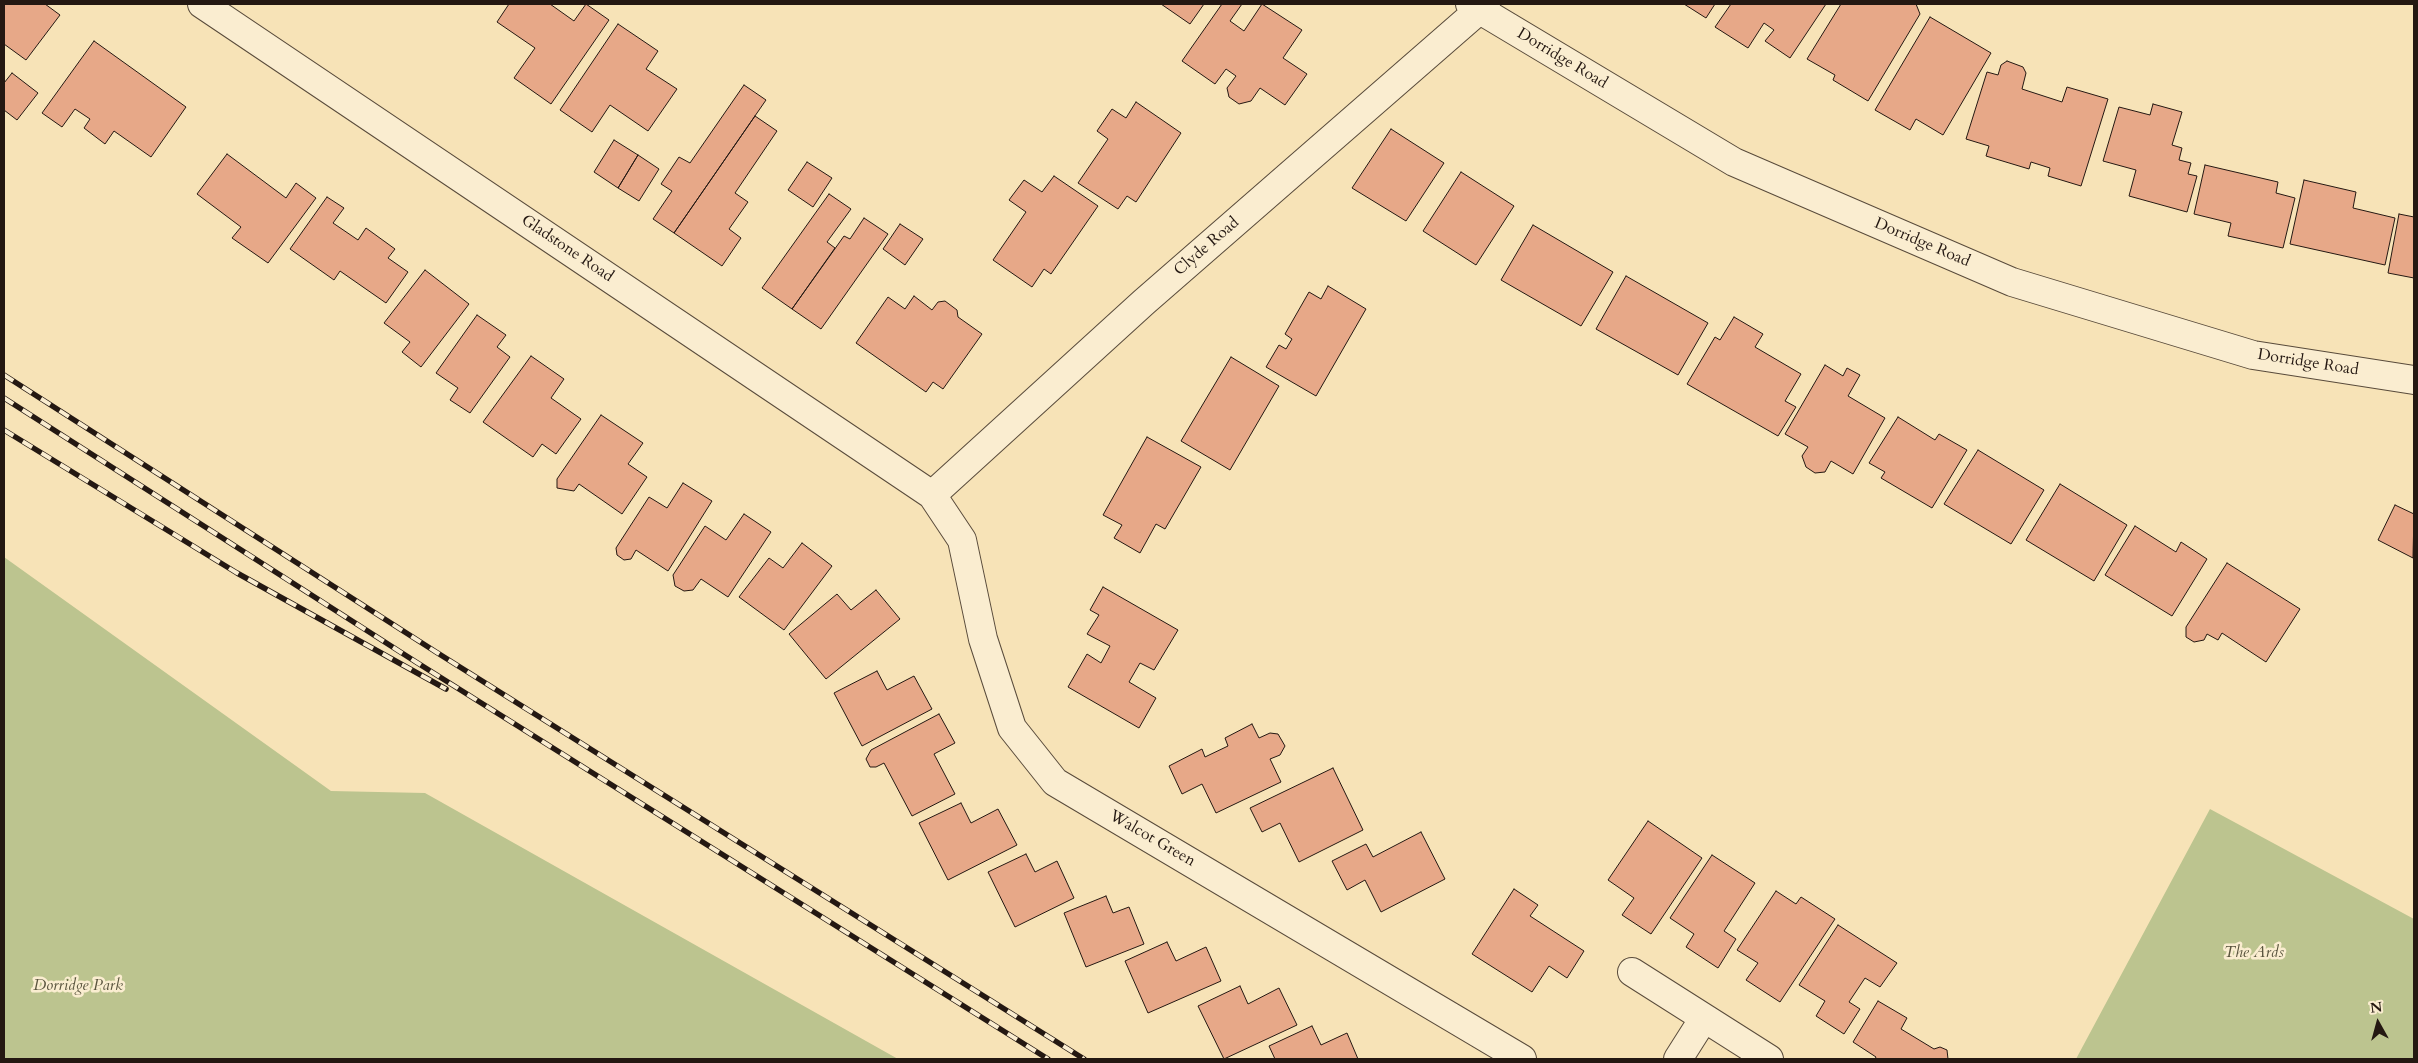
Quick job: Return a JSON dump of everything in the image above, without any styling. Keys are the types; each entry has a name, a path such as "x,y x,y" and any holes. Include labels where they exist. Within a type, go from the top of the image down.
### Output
{"street":[{"name":"Gladstone Road","path":"205,5 932,495"},
{"name":"Clyde Road","path":"932,495 1144,302 1478,6"},
{"name":"Dorridge Road","path":"1478,6 1734,162 2012,282 2253,355 2414,380"},
{"name":"Walcot Green","path":"932,495 962,540 983,639 1012,728 1055,782 1522,1059"},
{"path":"1632,972 1769,1059"},
{"path":"1678,1059 1704,1018"}],"green space":[{"name":"Dorridge Park","path":"4,557 331,791 425,793 898,1059 4,1059"},
{"name":"The Ards","path":"2210,809 2414,919 2414,1059 2076,1059"}],"building":[{"path":"4,4 45,4 60,15 26,60 4,44"},
{"path":"509,4 550,4 574,21 586,4 609,20 551,104 514,78 535,48 497,22"},
{"path":"1161,4 1204,4 1190,24"},
{"path":"1222,4 1242,4 1230,21 1244,31 1262,4 1302,30 1283,58 1307,74 1285,105 1260,88 1251,101 1239,104 1229,97 1227,88 1236,76 1226,69 1215,84 1182,61"},
{"path":"1684,4 1715,4 1706,18"},
{"path":"1731,4 1826,4 1790,58 1765,41 1774,30 1764,23 1748,48 1715,27"},
{"path":"1841,4 1916,4 1920,14 1868,101 1833,80 1835,75 1807,59"},
{"path":"1930,17 1991,53 1943,135 1916,119 1910,130 1875,110"},
{"path":"618,24 658,51 646,69 677,89 648,131 610,105 592,132 560,110"},
{"path":"94,41 186,107 151,157 114,131 105,144 84,128 90,119 75,109 62,127 42,113"},
{"path":"2007,61 2023,67 2026,73 2022,89 2062,102 2067,87 2108,99 2081,186 2048,176 2050,168 2031,162 2029,169 1986,156 1989,146 1966,139 1987,72 1998,75 2001,65"},
{"path":"12,73 38,93 17,120 4,110 4,83"},
{"path":"744,85 766,100 674,233 653,219 672,191 661,184 679,157 690,163"},
{"path":"1136,102 1181,133 1136,202 1127,196 1118,209 1078,183 1108,139 1097,131 1112,109 1126,118"},
{"path":"2153,104 2182,112 2172,145 2182,148 2179,160 2191,163 2188,174 2197,176 2187,212 2129,196 2136,170 2103,161 2119,107 2150,115"},
{"path":"755,116 777,131 735,193 748,202 729,229 741,238 722,266 674,233"},
{"path":"1391,129 1444,163 1406,221 1352,188"},
{"path":"614,140 638,155 618,188 594,172"},
{"path":"227,154 286,198 296,183 316,198 268,263 232,238 241,227 197,194"},
{"path":"638,155 659,169 639,201 618,188"},
{"path":"807,162 832,178 813,207 788,190"},
{"path":"2205,165 2278,182 2276,193 2295,198 2283,248 2228,236 2231,223 2194,214"},
{"path":"1461,172 1514,206 1476,265 1423,231"},
{"path":"1054,176 1098,206 1051,274 1044,269 1032,287 993,260 1026,212 1009,200 1024,180 1042,192"},
{"path":"2304,180 2356,192 2353,208 2395,218 2385,265 2290,244"},
{"path":"829,194 851,209 827,242 835,248 792,309 762,288"},
{"path":"327,197 344,208 333,223 358,240 366,228 395,249 388,258 408,272 386,303 340,271 334,280 290,249"},
{"path":"2399,214 2414,217 2414,278 2388,273"},
{"path":"864,218 888,234 821,329 792,309 844,236 850,239"},
{"path":"900,224 923,239 905,265 883,249"},
{"path":"1533,225 1613,272 1581,326 1501,280"},
{"path":"425,270 469,304 421,367 402,352 410,342 384,323"},
{"path":"1626,276 1708,323 1678,375 1596,329"},
{"path":"1328,286 1366,309 1316,396 1266,367 1279,345 1286,349 1292,339 1285,334 1309,292 1321,299"},
{"path":"914,296 932,310 938,302 945,301 957,310 958,317 982,334 943,389 933,382 926,392 856,343 888,297 905,309"},
{"path":"477,315 506,335 497,347 510,357 470,413 450,400 458,388 436,373"},
{"path":"1734,317 1763,334 1755,347 1801,374 1785,401 1796,407 1778,436 1687,384 1715,337 1720,340"},
{"path":"531,356 564,379 551,398 581,419 556,454 542,444 533,457 483,422"},
{"path":"1231,357 1279,386 1230,470 1181,441"},
{"path":"1825,365 1843,376 1847,368 1860,375 1848,396 1885,418 1853,474 1831,461 1825,472 1815,473 1806,467 1802,456 1808,447 1785,434"},
{"path":"601,415 643,443 628,464 647,477 622,514 579,484 574,491 557,488 557,479"},
{"path":"1898,417 1935,440 1939,434 1967,450 1932,508 1881,478 1885,472 1869,463"},
{"path":"1147,437 1201,467 1165,529 1156,524 1140,553 1114,538 1122,525 1103,515"},
{"path":"1978,450 2044,490 2011,544 1944,504"},
{"path":"683,483 712,501 668,571 636,550 631,559 624,560 617,555 616,548 649,497 667,508"},
{"path":"2060,484 2127,525 2094,581 2026,540"},
{"path":"2395,505 2414,514 2413,558 2378,540"},
{"path":"744,514 771,532 728,597 701,579 693,590 684,591 675,586 673,575 705,526 726,540"},
{"path":"2135,526 2176,552 2181,542 2207,559 2172,616 2105,575"},
{"path":"802,543 832,566 784,630 739,597 769,558 783,568"},
{"path":"2227,563 2300,609 2266,662 2222,633 2218,640 2207,634 2204,640 2194,642 2186,637 2186,627"},
{"path":"1103,587 1178,630 1154,670 1140,663 1129,682 1156,698 1139,728 1068,687 1087,654 1101,663 1110,646 1087,634 1099,615 1090,610"},
{"path":"876,590 900,619 826,679 789,634 837,594 851,610"},
{"path":"877,671 887,690 914,676 932,709 862,746 834,693"},
{"path":"939,714 955,743 934,754 955,794 912,816 884,763 876,767 870,767 866,759 871,750"},
{"path":"1252,724 1259,738 1270,733 1278,734 1285,746 1280,755 1270,759 1281,782 1216,813 1202,784 1182,794 1169,766 1202,749 1205,757 1228,746 1225,738"},
{"path":"1333,768 1363,830 1299,862 1280,823 1262,832 1250,808"},
{"path":"961,803 971,823 998,809 1017,845 948,880 919,823"},
{"path":"1648,821 1702,858 1651,934 1622,915 1634,898 1608,880"},
{"path":"1421,832 1445,879 1381,912 1365,880 1347,890 1332,861 1366,844 1373,857"},
{"path":"1026,854 1035,872 1057,861 1074,898 1015,927 988,872"},
{"path":"1712,855 1755,883 1724,931 1736,939 1718,968 1686,947 1694,934 1670,918"},
{"path":"1514,889 1538,905 1530,916 1584,951 1567,978 1549,966 1532,992 1472,954"},
{"path":"1776,891 1796,904 1801,897 1835,919 1780,1002 1746,980 1758,963 1737,950"},
{"path":"1106,896 1113,913 1129,907 1144,944 1086,967 1064,913"},
{"path":"1838,925 1897,963 1880,987 1865,978 1849,1002 1860,1009 1844,1034 1816,1016 1825,1001 1799,985"},
{"path":"1167,942 1176,961 1206,947 1221,981 1148,1013 1125,961"},
{"path":"1240,986 1248,1004 1279,988 1297,1025 1224,1059 1198,1006"},
{"path":"1878,1001 1907,1018 1901,1029 1934,1049 1940,1047 1947,1050 1948,1059 1875,1059 1876,1057 1853,1042"},
{"path":"1312,1026 1321,1045 1347,1033 1358,1059 1275,1059 1269,1046"}],"railway":[{"path":"4,375 436,652 1084,1059"},
{"path":"4,398 416,662 1048,1059"},
{"path":"4,430 237,573 446,689"}]}
